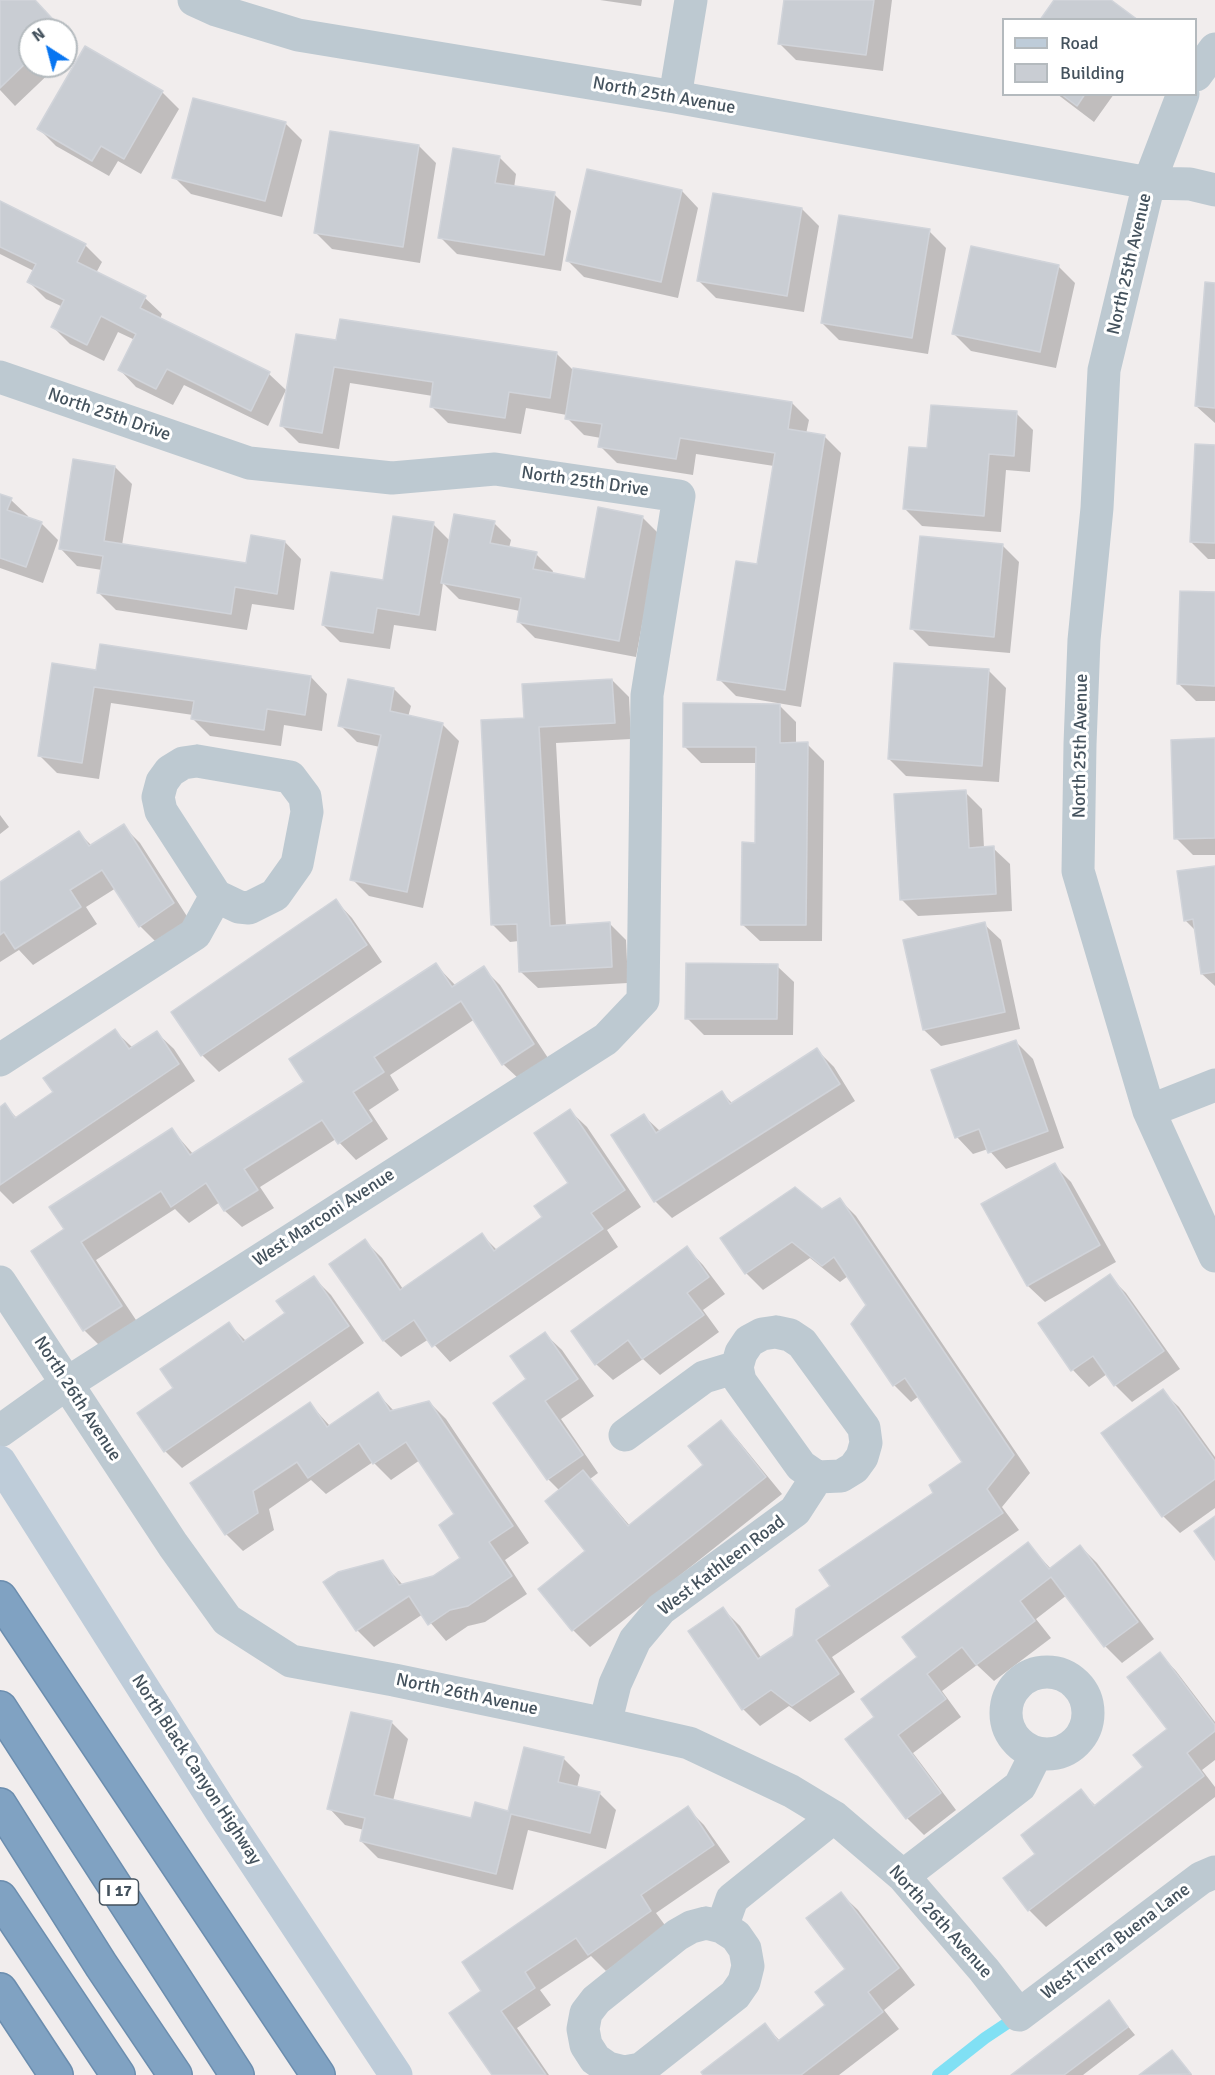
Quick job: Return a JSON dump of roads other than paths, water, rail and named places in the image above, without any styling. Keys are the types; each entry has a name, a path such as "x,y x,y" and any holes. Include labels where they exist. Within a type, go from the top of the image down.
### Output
{"highway":[{"path":"0,1598 318,2075"},
{"name":"I 17","path":"0,1708 237,2075"},
{"path":"0,1805 101,1965 175,2075"},
{"path":"0,1898 118,2075"},
{"path":"0,1990 56,2075"}],"main road":[{"name":"North Black Canyon Highway","path":"0,1462 221,1811 396,2075"}],"street":[{"name":"North 25th Avenue","path":"194,0 216,10 298,35 675,97 1149,183 1104,370 1096,508 1084,640 1078,871 1149,1111 1215,1256"},
{"path":"675,97 691,0"},
{"path":"1197,74 1215,49"},
{"path":"1182,96 1149,183 1190,184 1215,190"},
{"name":"North 25th Drive","path":"0,377 249,463 392,478 495,469 679,496 647,695 643,1000"},
{"path":"197,761 291,777 305,797 307,812 297,864 275,895 255,906 239,907 216,897 161,811 158,796 162,782 171,771 183,763 197,761"},
{"path":"0,1060 195,934 216,897"},
{"name":"West Marconi Avenue","path":"0,1431 66,1384 606,1039 643,1000"},
{"path":"1149,1111 1215,1085"},
{"name":"North 26th Avenue","path":"0,1282 173,1545 227,1620 291,1661 394,1680 689,1743 791,1791 834,1817 903,1876 984,1970 1019,2015"},
{"path":"776,1332 790,1335 802,1343 864,1428 866,1443 862,1457 854,1468 842,1476 818,1477 801,1466 747,1394 740,1381 737,1367 741,1353 749,1341 762,1334 776,1332"},
{"path":"625,1435 704,1377 737,1367"},
{"name":"West Kathleen Road","path":"605,1724 615,1684 635,1640 661,1609 795,1510 818,1477"},
{"path":"903,1876 1020,1786 1036,1754"},
{"path":"723,1927 732,1899 834,1817"},
{"name":"West Tierra Buena Lane","path":"1019,2015 1201,1878 1215,1872"},
{"path":"706,1923 723,1927 736,1936 745,1949 748,1966 744,1982 735,1995 641,2069 624,2072 608,2068 595,2059 586,2045 583,2029 586,2013 596,2000 677,1935 691,1927 706,1923"}],"waterway":[{"path":"938,2075 985,2038 1018,2016"}]}
